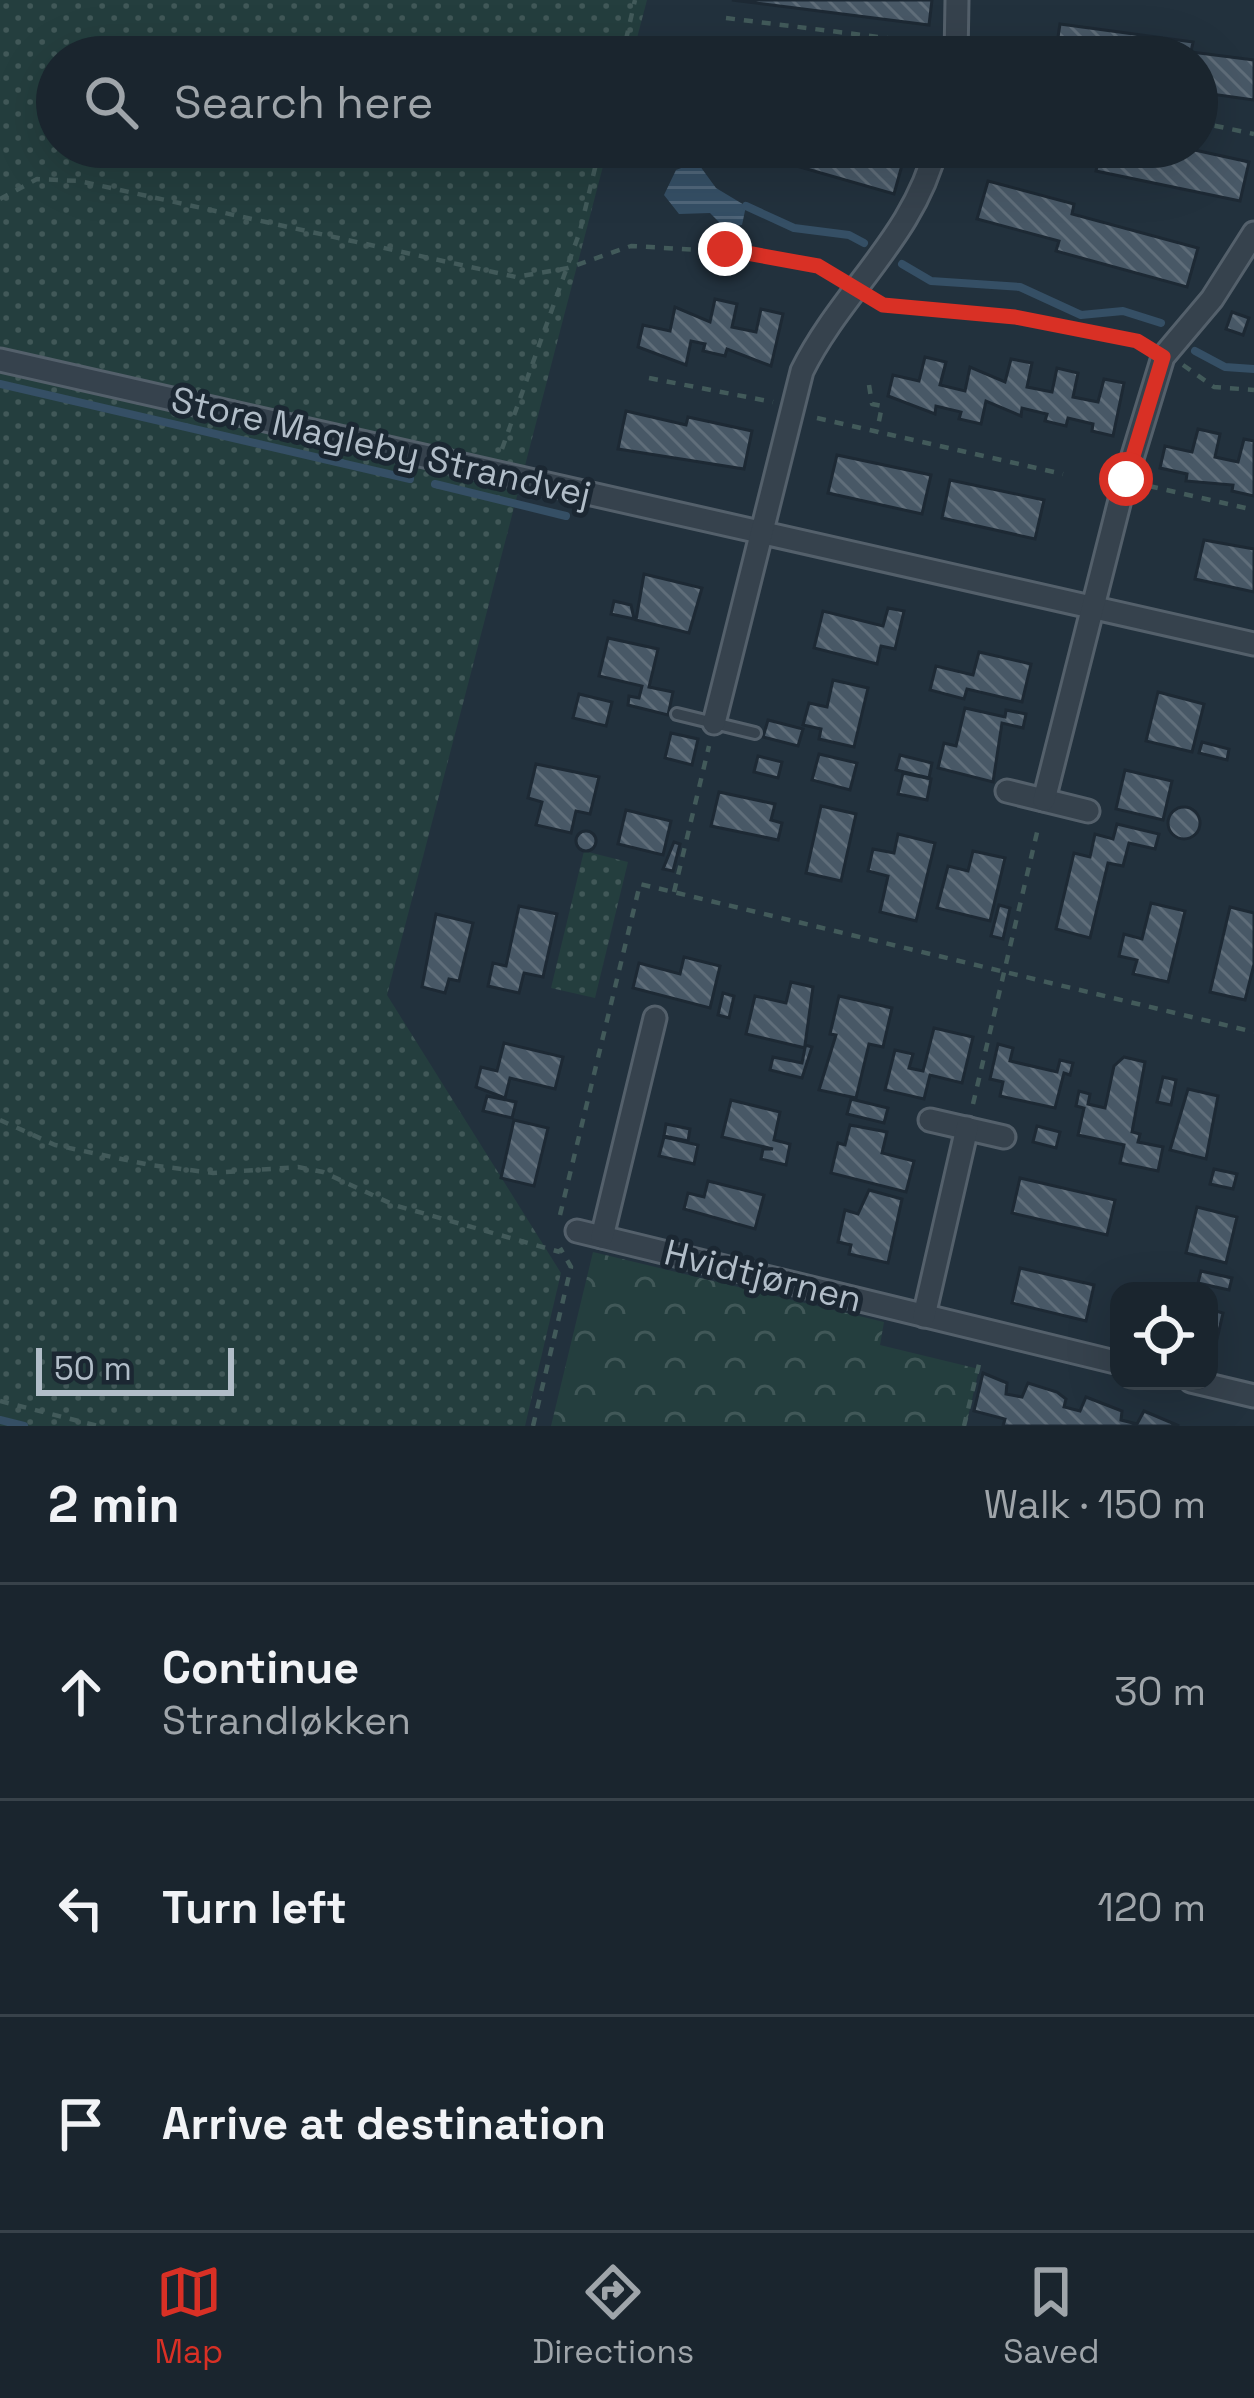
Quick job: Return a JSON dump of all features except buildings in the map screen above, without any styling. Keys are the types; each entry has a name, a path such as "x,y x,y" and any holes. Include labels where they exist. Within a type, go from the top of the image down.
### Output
{"street":[{"path":"953,36 957,0"},
{"path":"714,723 793,409 821,332 909,216 928,168"},
{"path":"1044,800 1126,479 1163,357 1212,299 1254,233"},
{"name":"Store Magleby Strandvej","path":"0,360 1254,644"},
{"path":"1007,791 1088,811"},
{"path":"602,1237 655,1018"},
{"path":"930,1120 1004,1137"},
{"path":"923,1316 968,1128"},
{"name":"Hvidtjørnen","path":"566,1234 602,1237 1110,1362"},
{"path":"1218,1385 1253,1390"}],"lane":[{"path":"677,714 754,733"}],"path":[{"path":"627,36 635,0"},
{"path":"726,19 858,36"},
{"path":"1218,126 1254,134"},
{"path":"492,472 531,379 594,168"},
{"path":"0,199 37,179 79,181 516,277 568,268 632,246 771,254 818,266 883,305 1015,317 1137,341 1214,387 1254,390"},
{"path":"649,378 1063,474"},
{"path":"869,385 872,404 882,406 877,431"},
{"path":"1126,479 1254,510"},
{"path":"674,892 714,723"},
{"path":"968,1128 1044,800"},
{"path":"560,1215 640,884 1254,1032"},
{"path":"0,1120 56,1144 150,1165 213,1173 298,1167 322,1172 394,1205 563,1252"},
{"path":"533,1426 572,1267 563,1252 566,1234"},
{"path":"964,1426 987,1331"},
{"path":"0,1401 98,1426"}],"green space":[{"path":"0,0 647,0 638,36 36,36 36,168 603,168 387,995 561,1273 525,1426 0,1426"},
{"path":"584,851 628,862 595,998 551,988"},
{"path":"593,1252 884,1322 880,1345 979,1369 966,1426 551,1426"}],"water":[{"path":"701,168 716,188 746,206 742,225 724,227 710,213 679,214 664,195 676,170"}],"waterway":[{"path":"746,206 794,228 849,235 864,243"},
{"path":"902,264 931,281 1020,287 1081,315 1123,311 1161,323"},
{"path":"1195,351 1225,367 1254,369"},
{"path":"0,384 410,479"},
{"path":"435,484 566,516"},
{"path":"0,1420 24,1426"}],"route":[{"path":"725,249 818,266 866,299 883,305 1015,317 1137,341 1163,357 1126,479"}]}
